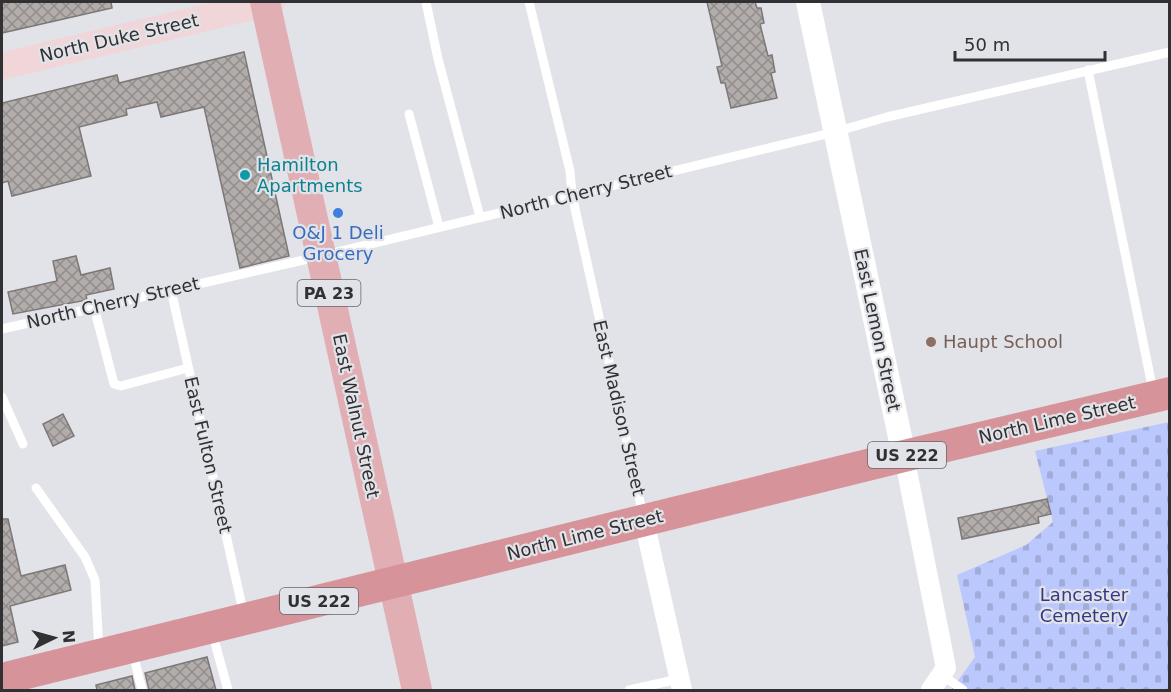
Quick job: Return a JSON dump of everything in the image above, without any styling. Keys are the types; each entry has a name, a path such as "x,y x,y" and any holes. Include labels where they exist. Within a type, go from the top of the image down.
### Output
{"highway":[{"name":"North Lime Street","path":"2,679 904,456 1162,395"}],"main road":[{"name":"North Duke Street","path":"2,66 267,2"},
{"name":"East Walnut Street","path":"267,2 417,690"}],"street":[{"name":"East Lemon Street","path":"808,2 904,456 946,668 937,683"},
{"name":"East Madison Street","path":"644,520 681,685"}],"lane":[{"path":"426,2 438,59 480,217"},
{"name":"East Madison Street","path":"529,2 570,171 572,195 644,520"},
{"name":"North Cherry Street","path":"2,328 321,256 835,132 887,117 1170,51"},
{"path":"1088,70 1162,395"},
{"path":"409,114 439,227"},
{"name":"East Fulton Street","path":"171,290 245,620"},
{"path":"94,307 114,384 121,386 188,368"},
{"path":"2,397 23,444"},
{"path":"36,488 85,557 95,580 99,655"},
{"path":"211,628 228,690"},
{"path":"131,647 142,690"},
{"path":"937,683 963,690"},
{"path":"629,690 681,685"}],"green space":[{"name":"Lancaster Cemetery","path":"1169,422 1169,690 951,690 975,657 957,575 1026,545 1053,522 1035,451"}],"building":[{"path":"2,2 111,2 112,8 2,33"},
{"path":"707,2 755,2 757,8 761,8 764,23 760,24 768,56 772,55 775,72 771,73 777,98 731,108 725,83 721,83 717,67 722,66"},
{"path":"244,52 289,256 240,268 204,107 161,117 157,102 126,109 127,115 79,127 91,176 12,196 8,181 2,183 2,103 117,75 119,83"},
{"path":"76,256 81,275 110,268 114,289 86,295 87,300 13,314 8,292 57,281 53,261"},
{"path":"63,414 74,436 53,446 43,424"},
{"path":"1047,499 1051,514 1038,517 1039,523 962,539 958,518"},
{"path":"2,519 8,519 21,576 65,565 71,590 10,606 18,642 2,646"},
{"path":"207,657 216,690 149,690 145,673"},
{"path":"132,676 135,690 97,690 96,685"}],"place":[{"name":"Hamilton Apartments","path":"245,175"},
{"name":"O&J 1 Deli Grocery","path":"338,213"},
{"name":"Haupt School","path":"931,342"}]}
